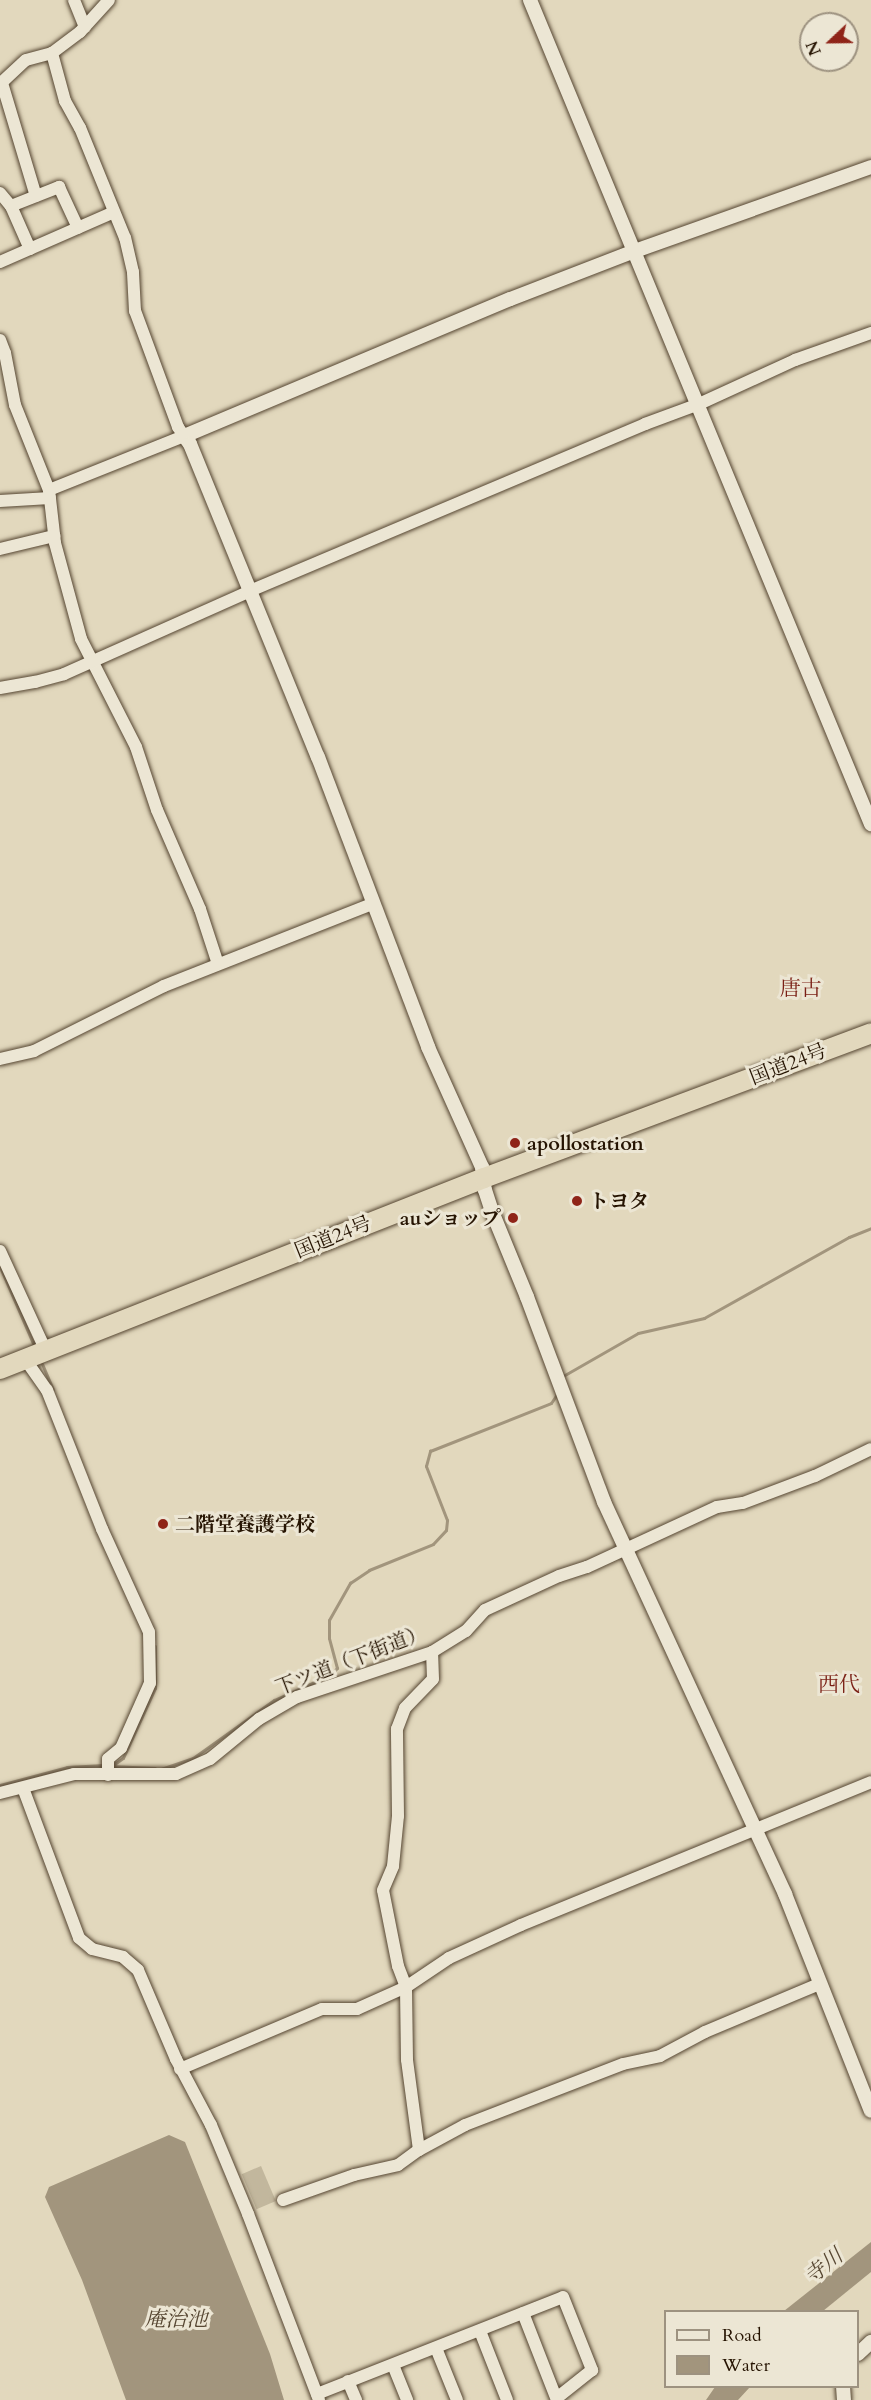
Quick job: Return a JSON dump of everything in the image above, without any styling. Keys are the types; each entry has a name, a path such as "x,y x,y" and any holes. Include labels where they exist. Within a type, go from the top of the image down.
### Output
{"highway":[{"name":"国道24号","path":"0,1369 484,1178 871,1033"}],"street":[{"path":"74,0 85,27"},
{"path":"36,196 1,83 26,60 52,53 85,27 108,0"},
{"path":"530,0 632,252 699,404 871,824"},
{"path":"52,53 63,94 80,128 129,253 135,311 178,426 190,444 326,776 372,904 428,1047 482,1167 485,1190 493,1214 624,1549 785,1894 871,2111"},
{"path":"0,501 49,494 510,299 632,252 871,167"},
{"path":"11,206 59,187 78,228"},
{"path":"0,194 11,206 30,249"},
{"path":"0,262 114,212"},
{"path":"0,688 50,679 250,591 699,404 804,356 871,333"},
{"path":"0,340 5,383 49,494 54,536 76,624 91,662 136,747 157,810 200,909 218,964"},
{"path":"0,549 54,536"},
{"path":"0,1059 34,1052 164,986 372,904"},
{"path":"0,1251 46,1351"},
{"path":"25,1359 47,1390 105,1536 149,1632 152,1671 147,1693 121,1748 108,1759 108,1775"},
{"name":"下ツ道（下街道）","path":"0,1792 74,1774 176,1774 210,1759 259,1719 297,1697 432,1652 466,1630 486,1610 717,1507 743,1503 815,1476 871,1449"},
{"path":"419,2150 407,2060 406,1987 398,1966 383,1890 393,1866 398,1816 397,1729 405,1708 433,1679 432,1652"},
{"path":"180,2069 322,2009 357,2008 406,1987 449,1958 521,1925 871,1782"},
{"path":"23,1788 79,1938 92,1949 123,1957 138,1970 180,2069 211,2125 249,2214 318,2397 348,2381 436,2349 523,2313 563,2297 592,2370 557,2399 523,2313"},
{"path":"283,2200 354,2175 398,2165 419,2150 486,2117 623,2064 660,2056 705,2032 819,1984"},
{"path":"480,2331 507,2400"},
{"path":"859,2353 871,2342"},
{"path":"436,2349 457,2400"},
{"path":"393,2365 407,2400"},
{"path":"348,2381 356,2400"}],"shaded area":[{"path":"261,2166 276,2201 257,2209 242,2174"}],"water":[{"name":"庵治池","path":"169,2135 185,2142 270,2354 284,2400 126,2400 82,2280 45,2197 49,2187"},
{"path":"871,2242 871,2272 824,2310 785,2310"},
{"path":"714,2388 749,2388 738,2400 706,2400"}],"waterway":[{"path":"563,1376 638,1333 704,1318 849,1237 871,1228"},
{"path":"0,1267 35,1348"},
{"path":"40,1359 53,1389"},
{"path":"161,1769 193,1758 274,1700 330,1675 337,1668 329,1638 329,1620 350,1583 369,1570 433,1544 446,1530 447,1520 426,1466 430,1451 551,1403 557,1394"},
{"path":"113,1765 123,1758 155,1688 155,1646"},
{"path":"0,1785 67,1767 104,1765"},
{"path":"110,1766 155,1768"}],"place":[{"name":"apollostation","path":"515,1143"},
{"name":"トヨタ","path":"577,1201"},
{"name":"auショップ","path":"513,1218"},
{"name":"二階堂養護学校","path":"163,1524"}],"district":[{"name":"唐古","path":"801,989"},
{"name":"西代","path":"839,1685"}],"water label":[{"name":"寺川","path":"824,2267"}]}
